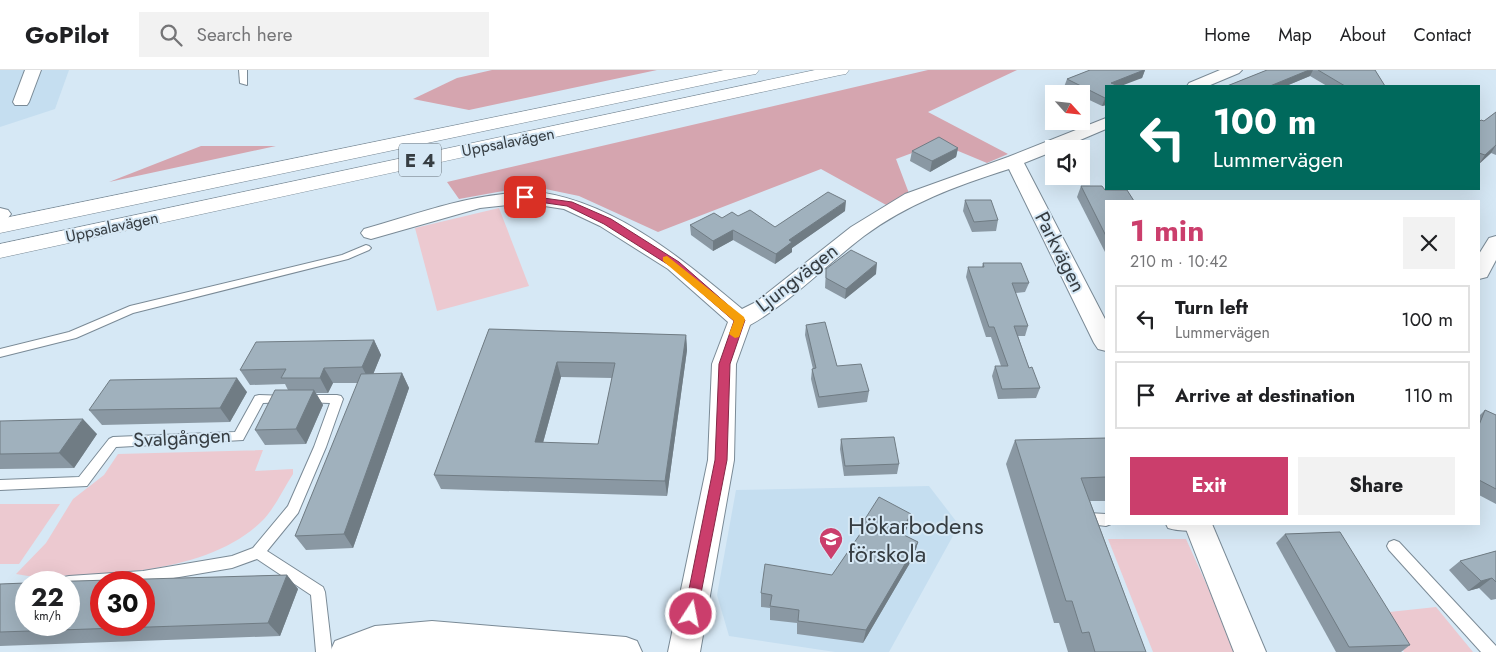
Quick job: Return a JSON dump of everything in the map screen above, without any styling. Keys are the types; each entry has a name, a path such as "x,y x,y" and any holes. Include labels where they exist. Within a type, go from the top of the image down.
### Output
{"highway":[{"name":"Uppsalavägen","path":"0,218 750,70"},
{"name":"Uppsalavägen","path":"0,251 840,70"}],"street":[{"path":"22,102 33,70"},
{"path":"1197,85 1234,70"},
{"name":"Ljungvägen","path":"684,652 721,460 724,364 740,320 764,307 858,231 912,198 977,173 1014,162 1105,123"},
{"name":"Parkvägen","path":"1014,162 1105,341"},
{"path":"369,240 478,202 525,197 569,204 607,222 675,264 740,320"},
{"path":"1480,270 1496,242"},
{"path":"1196,525 1250,652"},
{"path":"346,652 375,641 432,636 626,652"}],"lane":[{"path":"243,70 244,83"},
{"path":"1,353 72,335 130,310 345,257 369,240"},
{"name":"Svalgången","path":"0,485 82,482 113,442 239,437 259,399 337,399 320,447 292,509 258,552"},
{"path":"1096,536 1088,519 1105,520"},
{"path":"1394,546 1491,652"},
{"path":"80,581 143,577 232,562 258,552 318,592 324,652"}],"shaded area":[{"path":"0,70 69,70 55,109 0,127"},
{"path":"492,70 657,70 469,110 413,99 457,78"},
{"path":"928,70 1017,70 928,112 1008,154 987,163 939,143 896,159 910,196 888,206 821,169 658,232 579,196 531,186 459,199 447,182"},
{"path":"201,146 276,146 109,182"},
{"path":"499,208 529,286 437,311 415,228"},
{"path":"263,450 255,471 293,469 293,474 264,519 241,538 214,552 185,562 136,571 90,571 90,575 80,575 80,571 19,571 46,543 73,499 104,475 118,454"},
{"name":"Hökarbodens förskola","path":"929,486 959,525 889,652 835,652 729,636 717,595 736,490"},
{"path":"0,504 60,504 19,564 0,564"},
{"path":"1108,539 1186,539 1237,652 1153,652"},
{"path":"1436,607 1473,652 1404,652 1380,613"}],"building":[{"path":"1090,70 1144,70 1111,83 1116,85 1105,85 1105,98 1090,90 1090,85 1079,85 1067,79"},
{"path":"1267,70 1309,70 1272,85 1230,85"},
{"path":"1318,70 1375,70 1384,85 1343,85"},
{"path":"1496,112 1496,145 1485,155 1480,153 1480,121 1484,121"},
{"path":"939,137 958,148 932,161 912,151"},
{"path":"1081,186 1102,186 1105,190 1127,190 1133,200 1105,200 1105,234"},
{"path":"828,192 846,201 789,240 792,242 776,254 733,230 713,241 690,225 714,213 722,218 732,212 738,216 750,210 775,227"},
{"path":"965,200 991,200 998,220 974,222"},
{"path":"851,250 877,263 846,289 826,278 826,269"},
{"path":"983,263 1021,263 1029,283 1012,283 1028,326 1014,326 1029,368 1032,367 1040,388 1002,389 995,366 1008,366 994,327 989,327 968,267 984,267"},
{"path":"825,322 837,366 861,364 869,391 819,397 812,369 816,368 806,325"},
{"path":"489,329 686,335 665,481 434,475","holes":["557,362 615,363 598,444 535,442"]},
{"path":"374,340 362,367 324,368 320,378 281,378 286,369 240,370 256,342"},
{"path":"402,373 344,534 295,536 361,374"},
{"path":"237,378 220,408 89,410 110,380"},
{"path":"275,390 314,390 296,429 255,430"},
{"path":"1485,410 1496,415 1496,489 1480,481 1480,422"},
{"path":"83,419 59,453 0,454 0,421"},
{"path":"894,437 899,464 845,466 841,439"},
{"path":"1105,438 1105,477 1081,478 1146,652 1095,652 1089,632 1082,633 1072,601 1066,601 1015,440"},
{"path":"879,497 911,514 900,533 918,542 866,630 798,621 799,610 770,606 772,595 761,593 765,564 832,575 869,521 865,519"},
{"path":"1340,532 1410,645 1349,647 1285,534"},
{"path":"1496,551 1496,582 1492,578 1481,581 1460,561"},
{"path":"287,575 268,623 155,627 155,579"},
{"path":"80,581 90,581 90,629 80,629"},
{"path":"15,583 15,631 0,632 0,584"}],"slow traffic":[{"path":"667,259 740,320 735,334"}],"place":[{"name":"Hökarbodens förskola","path":"831,560"}],"route":[{"path":"525,197 569,204 607,222 675,264 740,320 724,364 721,460 691,614"}]}
